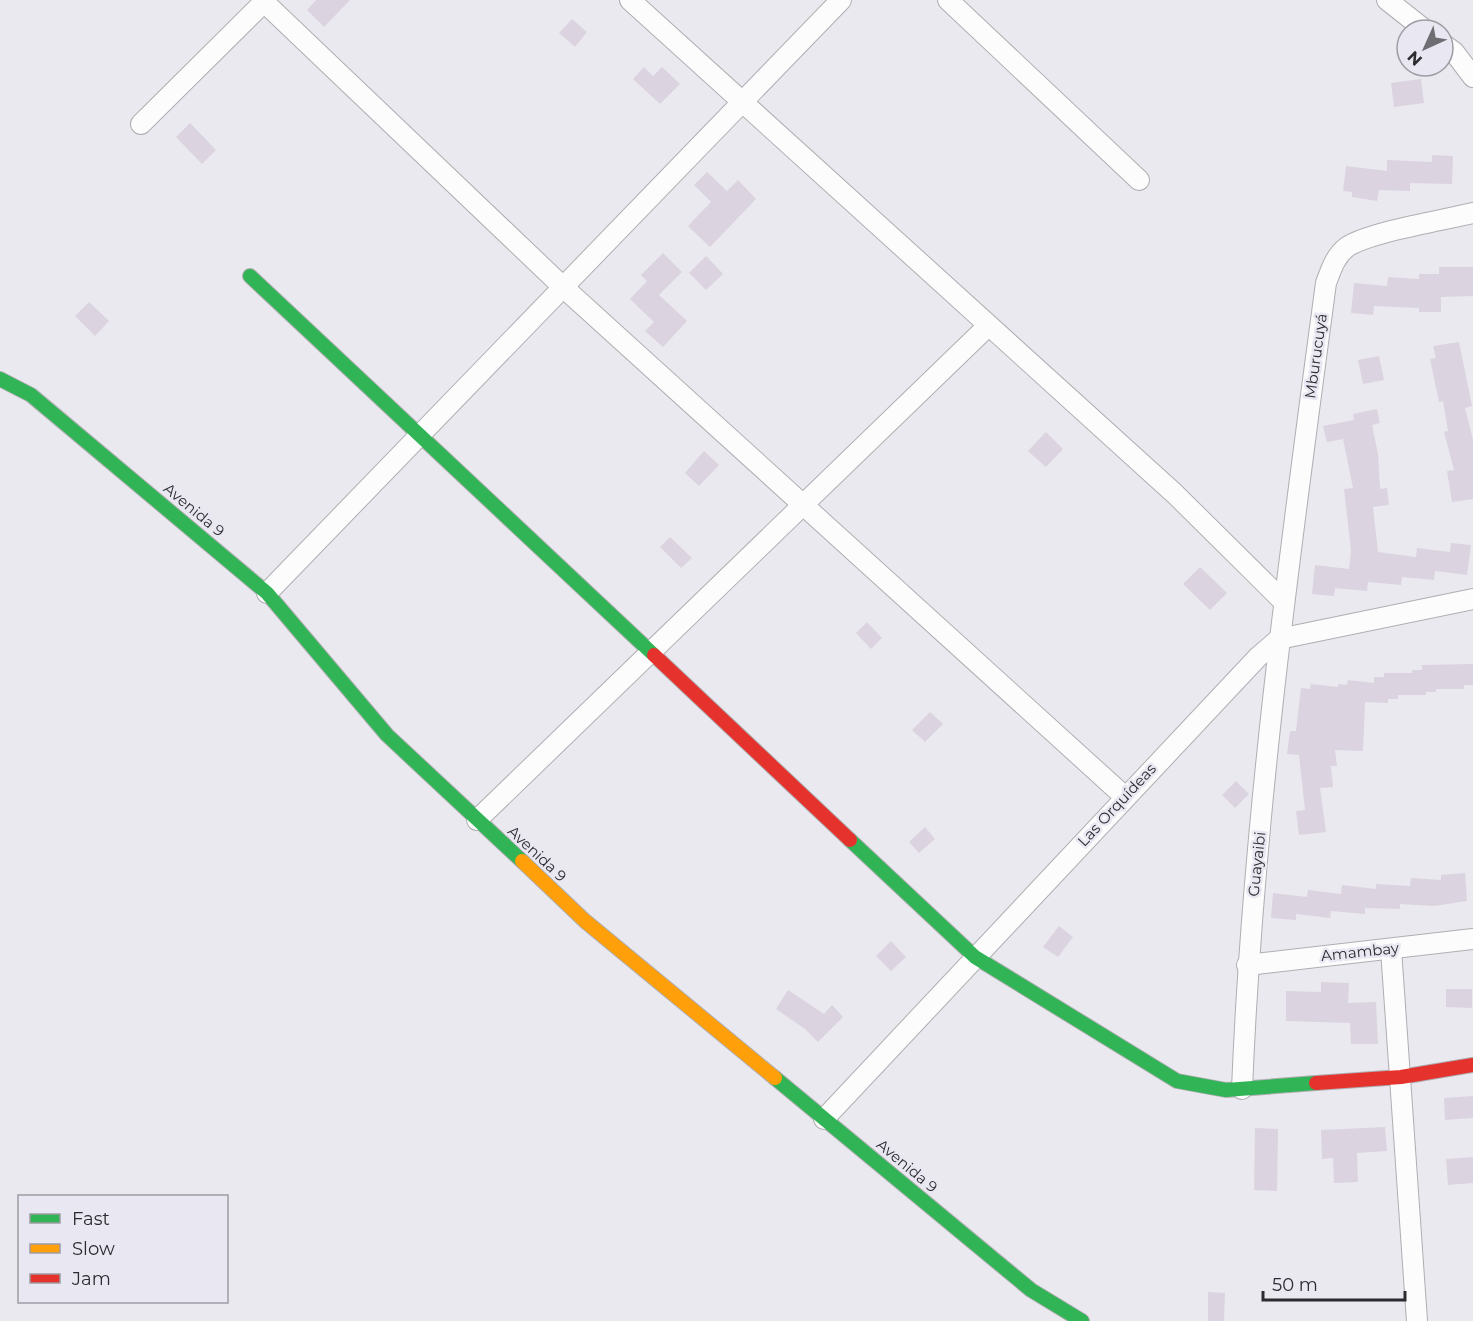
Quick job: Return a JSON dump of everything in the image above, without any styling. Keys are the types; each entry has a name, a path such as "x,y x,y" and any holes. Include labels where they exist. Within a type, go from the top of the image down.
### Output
{"street":[{"path":"630,0 1175,494 1283,601"},
{"path":"267,593 841,0"},
{"path":"948,0 1139,180"},
{"path":"141,124 264,1 563,287 1124,796"},
{"path":"1388,2 1409,18"},
{"path":"1455,53 1473,76"},
{"name":"Mburucuyá","path":"1279,639 1326,283 1333,264 1346,248 1364,238 1473,213"},
{"path":"250,276 975,957 1177,1081 1226,1090 1401,1077 1473,1065"},
{"path":"477,820 988,326"},
{"name":"Avenida 9","path":"0,379 32,395 267,593 387,735 585,921 1031,1290 1082,1321"},
{"name":"Las Orquídeas","path":"824,1119 1124,796 1258,657 1279,639 1473,599"},
{"name":"Guayaibi","path":"1242,1089 1247,965 1279,639"},
{"name":"Amambay","path":"1247,965 1473,939"},
{"path":"1390,949 1417,1321"}],"building":[{"path":"316,0 350,0 324,27 307,10"},
{"path":"572,19 587,32 575,47 559,33"},
{"path":"644,67 653,76 662,67 680,84 660,104 633,79"},
{"path":"1421,79 1424,103 1394,107 1391,83"},
{"path":"190,123 216,150 202,164 176,137"},
{"path":"1432,155 1453,156 1452,184 1410,183 1410,191 1379,190 1377,201 1352,197 1352,192 1343,191 1346,166 1387,171 1387,160 1432,162"},
{"path":"707,172 727,191 738,180 756,199 710,247 688,226 711,202 694,185"},
{"path":"663,253 682,272 659,295 687,321 663,347 645,331 654,322 630,299 647,281 641,275"},
{"path":"706,256 723,274 706,290 689,273"},
{"path":"1439,267 1473,267 1473,296 1441,297 1441,312 1419,312 1419,308 1374,306 1373,315 1351,313 1354,283 1387,286 1388,277 1419,279 1419,274 1439,274"},
{"path":"89,302 109,321 95,336 75,316"},
{"path":"1459,342 1472,406 1465,408 1473,440 1473,499 1452,502 1447,471 1454,470 1444,432 1448,431 1443,401 1439,402 1430,359 1436,358 1433,346"},
{"path":"1379,356 1384,380 1363,384 1358,360"},
{"path":"1377,409 1380,423 1372,425 1378,454 1380,489 1387,488 1389,505 1373,507 1378,552 1416,557 1417,548 1450,552 1451,543 1471,545 1467,575 1435,571 1434,580 1402,577 1401,585 1368,582 1367,591 1335,588 1334,596 1312,594 1315,565 1349,569 1351,550 1344,489 1353,488 1343,439 1327,442 1323,426 1354,420 1353,414"},
{"path":"1046,432 1063,449 1046,467 1028,451"},
{"path":"704,451 719,465 699,486 685,473"},
{"path":"670,537 692,558 681,568 660,547"},
{"path":"1200,567 1227,593 1210,610 1183,584"},
{"path":"867,622 882,638 871,649 856,633"},
{"path":"1473,664 1473,685 1464,685 1464,689 1436,689 1436,692 1426,692 1426,695 1398,695 1398,699 1388,699 1388,703 1365,702 1363,751 1335,750 1337,766 1331,766 1333,787 1320,788 1326,832 1299,835 1296,811 1305,810 1299,755 1287,754 1290,731 1296,731 1301,688 1310,689 1311,684 1338,687 1338,684 1347,685 1348,680 1374,683 1374,677 1384,677 1384,673 1412,673 1412,670 1422,670 1422,665"},
{"path":"930,712 943,724 925,742 912,730"},
{"path":"1236,781 1249,794 1235,808 1222,795"},
{"path":"925,827 935,839 919,853 909,842"},
{"path":"1465,873 1467,901 1434,906 1400,904 1400,909 1365,908 1365,914 1331,911 1330,918 1296,914 1296,920 1271,918 1273,893 1307,897 1308,890 1341,894 1342,885 1376,889 1376,884 1410,886 1411,878 1441,880 1441,875"},
{"path":"1059,926 1073,937 1058,957 1043,947"},
{"path":"891,941 906,957 891,971 876,956"},
{"path":"1321,982 1349,983 1348,1003 1376,1002 1378,1044 1351,1044 1350,1023 1286,1021 1286,991 1321,992"},
{"path":"1446,989 1472,989 1472,1008 1446,1007"},
{"path":"788,990 824,1014 832,1005 843,1017 818,1042 805,1029 776,1009"},
{"path":"1473,1096 1473,1118 1445,1120 1444,1098"},
{"path":"1385,1127 1387,1151 1357,1153 1358,1182 1334,1183 1333,1158 1322,1159 1321,1130"},
{"path":"1255,1128 1278,1129 1277,1191 1254,1190"},
{"path":"1473,1157 1473,1183 1448,1185 1446,1159"},
{"path":"1208,1292 1225,1293 1224,1321 1208,1321"}],"traffic: fast":[{"path":"250,276 654,655"},
{"path":"0,379 31,395 267,593 387,735 522,861"},
{"path":"850,840 975,957 1177,1081 1226,1090 1316,1083"},
{"path":"775,1078 1031,1290 1082,1321"}],"traffic: slow":[{"path":"522,861 585,921 775,1078"}],"traffic: jam":[{"path":"654,655 850,840"},
{"path":"1316,1083 1401,1077 1473,1065"}]}
